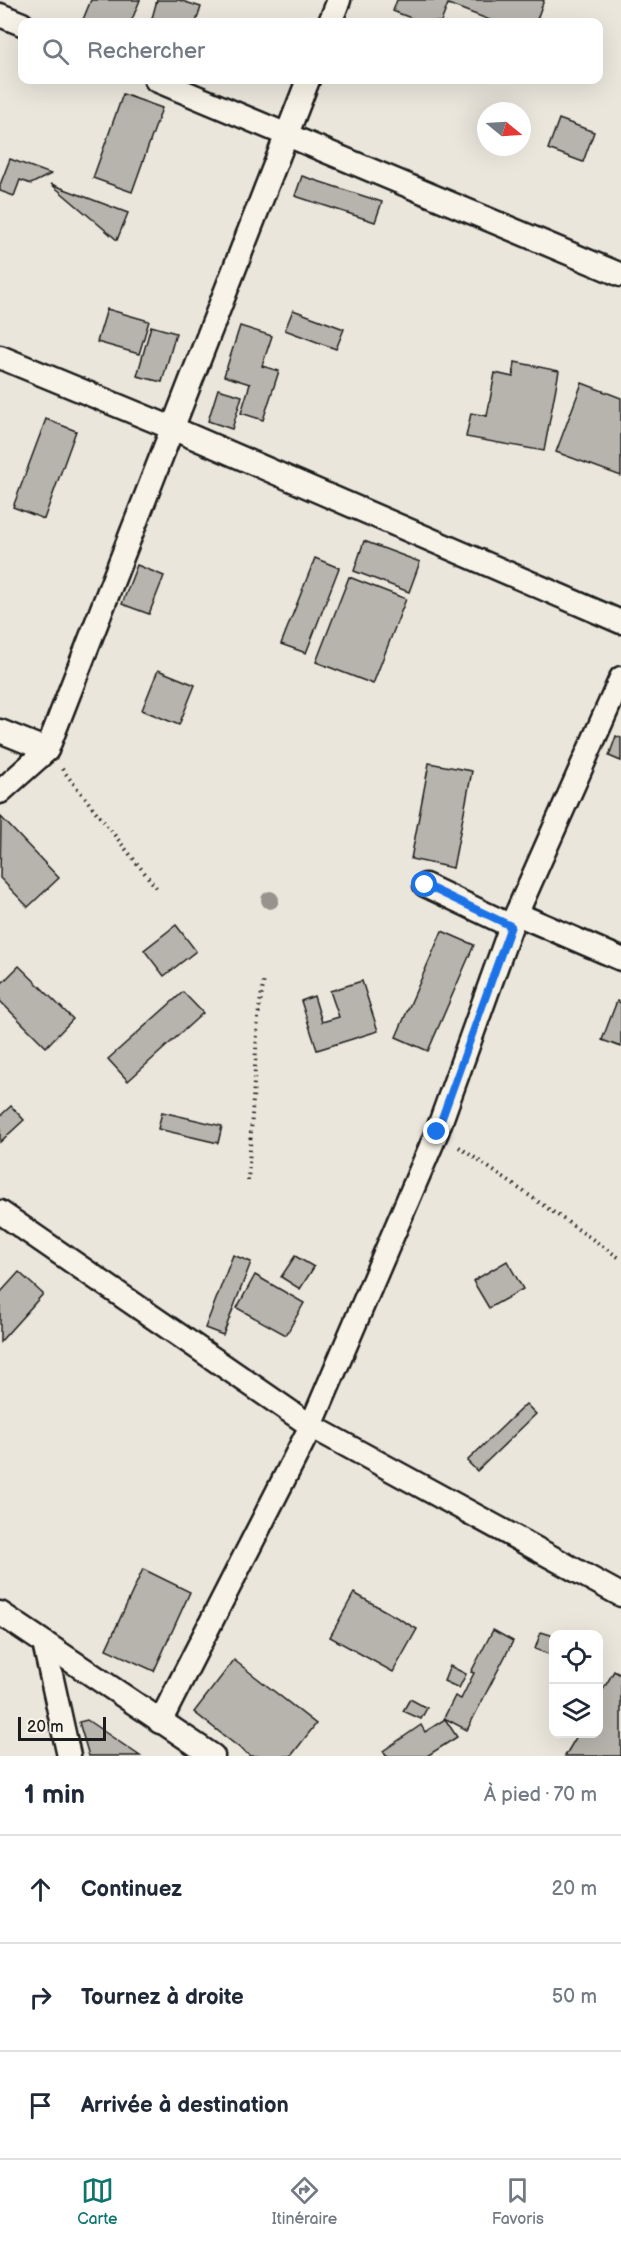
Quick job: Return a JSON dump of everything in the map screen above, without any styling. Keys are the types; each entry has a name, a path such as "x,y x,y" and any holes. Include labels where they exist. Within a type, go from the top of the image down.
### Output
{"street":[{"path":"332,18 339,0"},
{"path":"0,15 18,22"},
{"path":"166,84 621,275"},
{"path":"0,792 47,750 306,84"},
{"path":"0,357 172,428 621,622"},
{"path":"160,1722 311,1426 437,1132 514,920 621,678"},
{"path":"0,731 47,750"},
{"path":"425,885 621,959"},
{"path":"0,1212 311,1426 621,1595"},
{"path":"0,1613 213,1756"},
{"path":"44,1643 69,1756"}],"path":[{"path":"47,750 159,891"},
{"path":"248,1180 258,1017 264,979"},
{"path":"437,1132 621,1259"}],"building":[{"path":"91,0 140,0 133,18 84,18"},
{"path":"157,0 179,0 201,7 197,18 152,18"},
{"path":"397,0 544,0 537,18 485,18 448,4 443,18 411,18 393,11"},
{"path":"123,94 162,108 132,192 93,178"},
{"path":"559,119 594,132 583,162 548,149"},
{"path":"10,159 51,174 31,184 20,180 14,196 0,191"},
{"path":"302,176 382,202 375,222 295,196"},
{"path":"51,184 128,213 117,240"},
{"path":"107,309 149,321 139,354 97,342"},
{"path":"293,310 344,329 336,349 285,330"},
{"path":"151,326 176,333 162,382 137,376"},
{"path":"240,326 272,336 262,366 279,371 263,420 241,413 250,384 224,376"},
{"path":"515,362 559,371 544,451 466,437 471,413 487,416 495,373 513,377"},
{"path":"582,383 621,398 621,476 556,452"},
{"path":"218,389 242,396 232,429 208,421"},
{"path":"46,419 76,431 44,519 13,507"},
{"path":"364,541 420,562 409,592 354,571"},
{"path":"315,558 339,568 306,653 281,644"},
{"path":"137,565 164,576 149,614 122,604"},
{"path":"349,577 406,599 373,684 316,662"},
{"path":"158,670 195,685 179,725 142,710"},
{"path":"616,736 621,738 621,761 609,756"},
{"path":"429,763 472,771 453,868 411,859"},
{"path":"1,817 59,878 28,907 0,878"},
{"path":"176,925 196,951 164,976 144,950"},
{"path":"442,931 474,945 428,1051 396,1037"},
{"path":"19,966 73,1019 46,1047 0,1001 0,985"},
{"path":"362,981 378,1031 317,1050 301,1001 314,996 322,1022 339,1017 330,991"},
{"path":"183,992 203,1013 128,1081 108,1059"},
{"path":"617,1001 621,1003 621,1047 602,1040"},
{"path":"11,1106 24,1120 0,1142 0,1116"},
{"path":"162,1112 222,1126 218,1143 158,1129"},
{"path":"233,1255 251,1262 223,1335 205,1328"},
{"path":"295,1256 314,1267 300,1289 281,1277"},
{"path":"507,1261 523,1289 489,1308 473,1281"},
{"path":"19,1272 43,1294 0,1342 0,1293"},
{"path":"255,1275 304,1303 286,1335 237,1308"},
{"path":"526,1404 536,1414 477,1471 467,1461"},
{"path":"143,1569 190,1592 154,1671 106,1649"},
{"path":"354,1593 417,1629 393,1672 330,1637"},
{"path":"493,1630 513,1641 467,1730 444,1718 455,1696 461,1699 474,1673 471,1672"},
{"path":"541,1632 549,1634 549,1654 535,1649"},
{"path":"234,1660 316,1724 291,1756 250,1756 194,1712"},
{"path":"450,1666 466,1674 459,1688 444,1681"},
{"path":"614,1671 621,1675 621,1756 565,1756 576,1738 603,1738 603,1690"},
{"path":"410,1699 427,1708 421,1719 403,1711"},
{"path":"445,1719 457,1737 427,1756 386,1756 383,1751 421,1725 425,1732"},
{"path":"87,1720 140,1756 89,1756 79,1722"}],"route":[{"path":"425,885 511,926 437,1132"}]}
